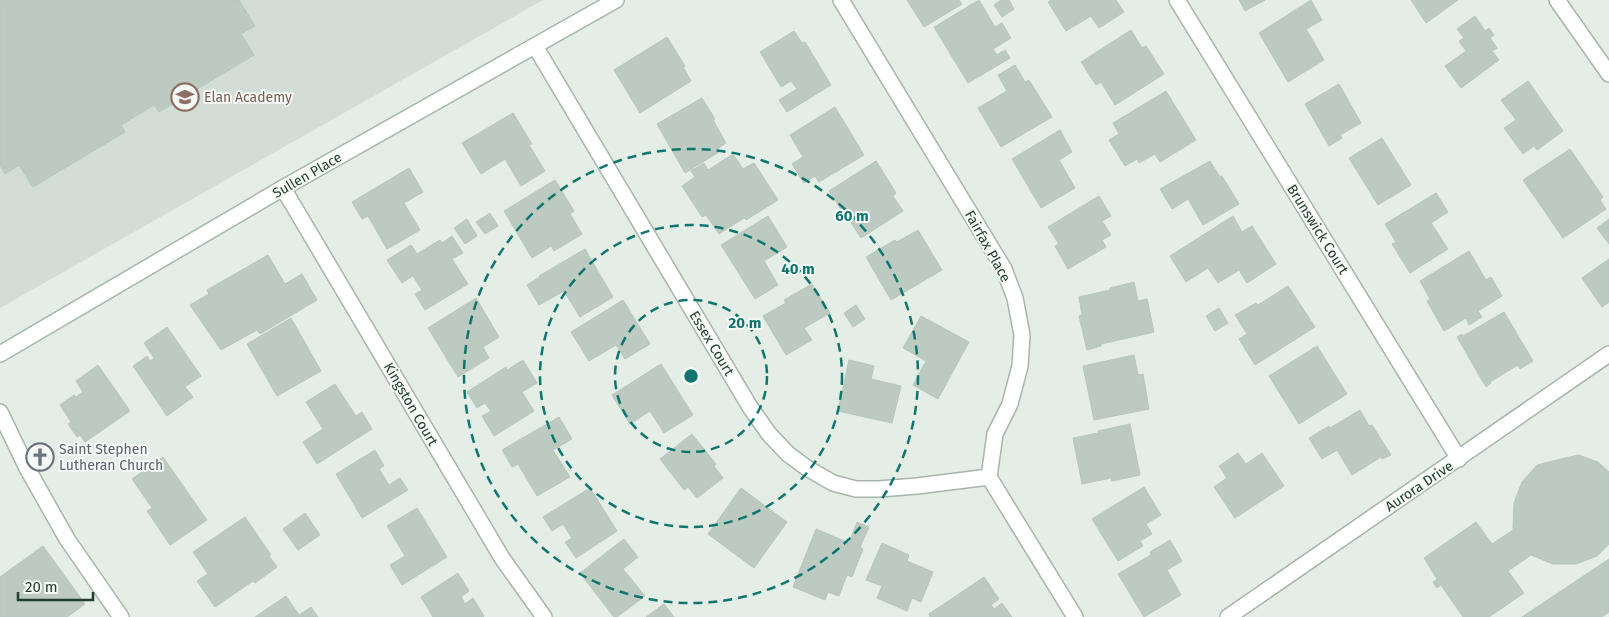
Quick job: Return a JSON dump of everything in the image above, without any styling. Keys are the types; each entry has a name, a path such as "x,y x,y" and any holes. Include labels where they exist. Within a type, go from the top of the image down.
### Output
{"street":[{"name":"Sullen Place","path":"0,354 283,188 616,0"},
{"name":"Fairfax Place","path":"841,0 999,261 1015,298 1022,336 1020,366 1010,404 995,434 989,477"},
{"name":"Brunswick Court","path":"1177,0 1458,459"},
{"path":"1557,0 1609,74"},
{"name":"Essex Court","path":"535,46 750,407 769,434 788,454 807,468 833,482 856,489 917,486 989,477"},
{"name":"Kingston Court","path":"283,188 502,558 544,617"},
{"name":"Aurora Drive","path":"1228,617 1609,354"},
{"path":"0,412 27,468 67,539 121,617"},
{"path":"989,477 1075,617"}],"shaded area":[{"name":"Elan Academy","path":"0,0 543,0 0,308"}],"building":[{"path":"0,0 239,0 255,26 241,34 254,55 159,112 154,105 121,125 125,132 33,187 19,165 5,174 0,165"},
{"path":"907,0 959,0 962,4 924,27"},
{"path":"979,0 995,27 1002,23 1011,38 993,49 997,55 1005,50 1010,58 968,83 934,27"},
{"path":"1001,0 1009,0 1014,9 1002,17 994,5"},
{"path":"1051,0 1116,0 1124,12 1099,28 1091,16 1066,31 1048,2"},
{"path":"1239,0 1265,0 1245,11"},
{"path":"1311,0 1322,20 1306,29 1324,60 1288,82 1259,33"},
{"path":"1411,0 1458,0 1426,23"},
{"path":"1475,16 1485,31 1489,28 1494,35 1490,38 1497,48 1492,51 1499,60 1461,88 1445,66 1466,51 1459,41 1464,38 1457,29"},
{"path":"1131,30 1142,48 1146,46 1164,74 1115,105 1101,82 1096,85 1081,62"},
{"path":"794,31 802,43 805,42 831,85 787,112 779,100 797,89 791,81 781,87 760,52"},
{"path":"667,37 685,66 683,67 691,81 640,113 614,70"},
{"path":"1015,65 1025,82 1029,80 1052,117 1001,147 978,108 1007,91 998,75"},
{"path":"1528,81 1563,131 1537,150 1534,146 1523,154 1504,128 1516,120 1501,100"},
{"path":"1339,84 1361,123 1340,135 1342,138 1329,146 1305,104"},
{"path":"1166,91 1196,140 1160,162 1155,154 1139,163 1137,159 1125,166 1109,140 1119,134 1113,123"},
{"path":"702,98 715,119 713,120 726,143 717,149 719,152 685,173 657,124"},
{"path":"835,107 864,155 819,182 815,176 804,183 792,164 803,157 790,135"},
{"path":"513,113 532,144 529,145 545,171 521,186 505,159 481,174 462,143"},
{"path":"1060,130 1072,152 1059,160 1075,188 1041,208 1012,159"},
{"path":"1382,138 1411,185 1378,205 1349,158"},
{"path":"1570,149 1603,197 1600,200 1606,209 1563,238 1523,180"},
{"path":"733,154 743,169 754,163 778,200 719,234 706,215 702,217 682,186 695,177 691,171 704,163 708,170"},
{"path":"876,161 896,193 893,196 903,211 861,238 829,191"},
{"path":"1210,161 1220,177 1222,176 1239,204 1203,225 1188,199 1172,209 1160,189"},
{"path":"409,168 423,192 404,203 420,230 387,249 368,216 362,219 352,202"},
{"path":"555,180 574,211 570,214 582,234 554,251 551,246 532,258 504,211"},
{"path":"1436,193 1448,212 1431,223 1448,249 1410,273 1392,244 1396,242 1385,224"},
{"path":"1099,196 1111,216 1102,221 1111,235 1102,240 1106,247 1068,269 1055,246 1059,244 1048,227"},
{"path":"490,213 498,226 485,234 476,222"},
{"path":"768,216 787,247 764,261 778,285 755,299 721,245"},
{"path":"1233,216 1242,232 1252,226 1276,264 1247,283 1239,270 1218,283 1208,268 1186,282 1170,256"},
{"path":"467,219 477,236 465,244 454,228"},
{"path":"1609,219 1609,244 1597,228"},
{"path":"918,230 942,270 891,300 866,257 895,240 897,242"},
{"path":"452,236 463,253 452,259 468,284 425,310 415,294 422,290 413,276 402,283 387,260 411,245 417,254 440,240 442,243"},
{"path":"585,249 613,297 580,317 564,291 539,305 527,285"},
{"path":"1469,251 1486,280 1491,277 1502,296 1478,311 1482,317 1469,325 1466,318 1444,331 1427,301 1430,299 1420,281"},
{"path":"268,255 285,284 302,274 317,300 260,334 257,330 221,350 190,305 209,294 207,290"},
{"path":"1609,259 1609,302 1602,307 1582,278"},
{"path":"1134,282 1138,301 1147,299 1154,332 1101,344 1101,346 1087,350 1079,316 1082,315 1079,297"},
{"path":"812,284 830,313 804,328 812,340 786,355 763,316 786,303 784,300"},
{"path":"1288,286 1315,327 1255,365 1239,339 1247,334 1235,315 1256,303 1258,305"},
{"path":"476,298 499,337 483,347 489,358 458,377 428,328"},
{"path":"623,300 650,344 625,359 616,345 589,361 571,332"},
{"path":"856,305 865,319 853,327 844,313"},
{"path":"1219,308 1228,323 1215,331 1206,316"},
{"path":"1504,312 1533,361 1520,369 1518,365 1490,382 1486,387 1457,337 1462,334 1463,336"},
{"path":"921,316 969,342 938,399 913,385 926,361 903,348"},
{"path":"291,318 321,371 277,396 247,344"},
{"path":"167,327 201,376 185,387 193,397 167,416 133,366 147,356 150,361 154,358 144,343"},
{"path":"1317,346 1347,394 1299,424 1269,376"},
{"path":"1134,355 1138,375 1143,374 1149,409 1094,420 1083,366"},
{"path":"523,360 537,383 522,392 534,411 494,436 482,416 491,411 485,403 477,408 467,392 506,367 507,370"},
{"path":"849,360 874,366 871,379 901,386 892,423 838,411"},
{"path":"661,364 693,415 664,433 650,411 630,424 612,395"},
{"path":"98,365 130,411 85,442 80,435 77,437 68,424 71,422 60,405 74,395 76,397 83,392 76,381"},
{"path":"335,384 356,416 362,412 372,429 317,464 303,442 323,429 306,402"},
{"path":"1360,410 1369,426 1372,425 1391,455 1382,459 1381,457 1352,475 1337,450 1322,459 1309,438"},
{"path":"559,417 572,439 553,450 570,477 537,496 518,464 512,467 502,450"},
{"path":"1130,424 1140,475 1112,481 1111,478 1082,484 1073,438"},
{"path":"692,434 716,464 714,466 723,478 697,498 688,487 684,490 660,459"},
{"path":"375,450 384,466 379,469 389,485 400,478 408,490 362,518 336,474"},
{"path":"1238,453 1246,464 1262,453 1284,486 1235,518 1214,487 1227,478 1219,466"},
{"path":"1578,455 1598,462 1609,472 1609,544 1597,556 1576,564 1553,564 1531,555 1508,571 1524,593 1489,617 1463,617 1441,585 1437,588 1433,582 1437,579 1424,558 1476,522 1492,544 1513,530 1514,503 1522,482 1537,465"},
{"path":"163,457 207,520 170,545 147,511 152,508 132,479"},
{"path":"1144,487 1161,515 1146,524 1152,534 1140,541 1143,546 1118,561 1092,519"},
{"path":"590,488 617,531 576,558 565,542 572,538 563,524 552,531 543,517"},
{"path":"741,488 787,522 754,568 708,534"},
{"path":"417,508 447,557 402,585 390,565 405,556 387,526"},
{"path":"305,513 320,535 298,550 283,529"},
{"path":"245,517 277,567 255,583 253,581 215,607 197,581 208,574 193,552"},
{"path":"857,522 869,527 860,547 863,549 852,577 847,575 839,596 828,592 825,600 793,587 816,529 849,543"},
{"path":"624,539 638,557 623,569 645,596 617,617 614,617 580,573"},
{"path":"1170,540 1182,561 1167,570 1181,595 1144,617 1118,574 1151,555 1150,552"},
{"path":"882,543 909,555 907,561 933,572 921,602 912,598 907,611 877,598 882,586 866,580"},
{"path":"43,546 85,604 67,617 0,617 0,577"},
{"path":"1609,559 1609,612 1602,617 1522,617"},
{"path":"458,573 469,591 461,597 465,604 473,598 484,616 433,617 421,597"},
{"path":"984,577 999,599 991,605 994,609 1002,603 1012,617 930,617 929,614"},
{"path":"286,596 299,615 311,607 318,617 255,617"},
{"path":"664,604 674,617 646,617"}],"place":[{"name":"Elan Academy","path":"185,97"},
{"name":"Saint Stephen Lutheran Church","path":"40,457"}]}
